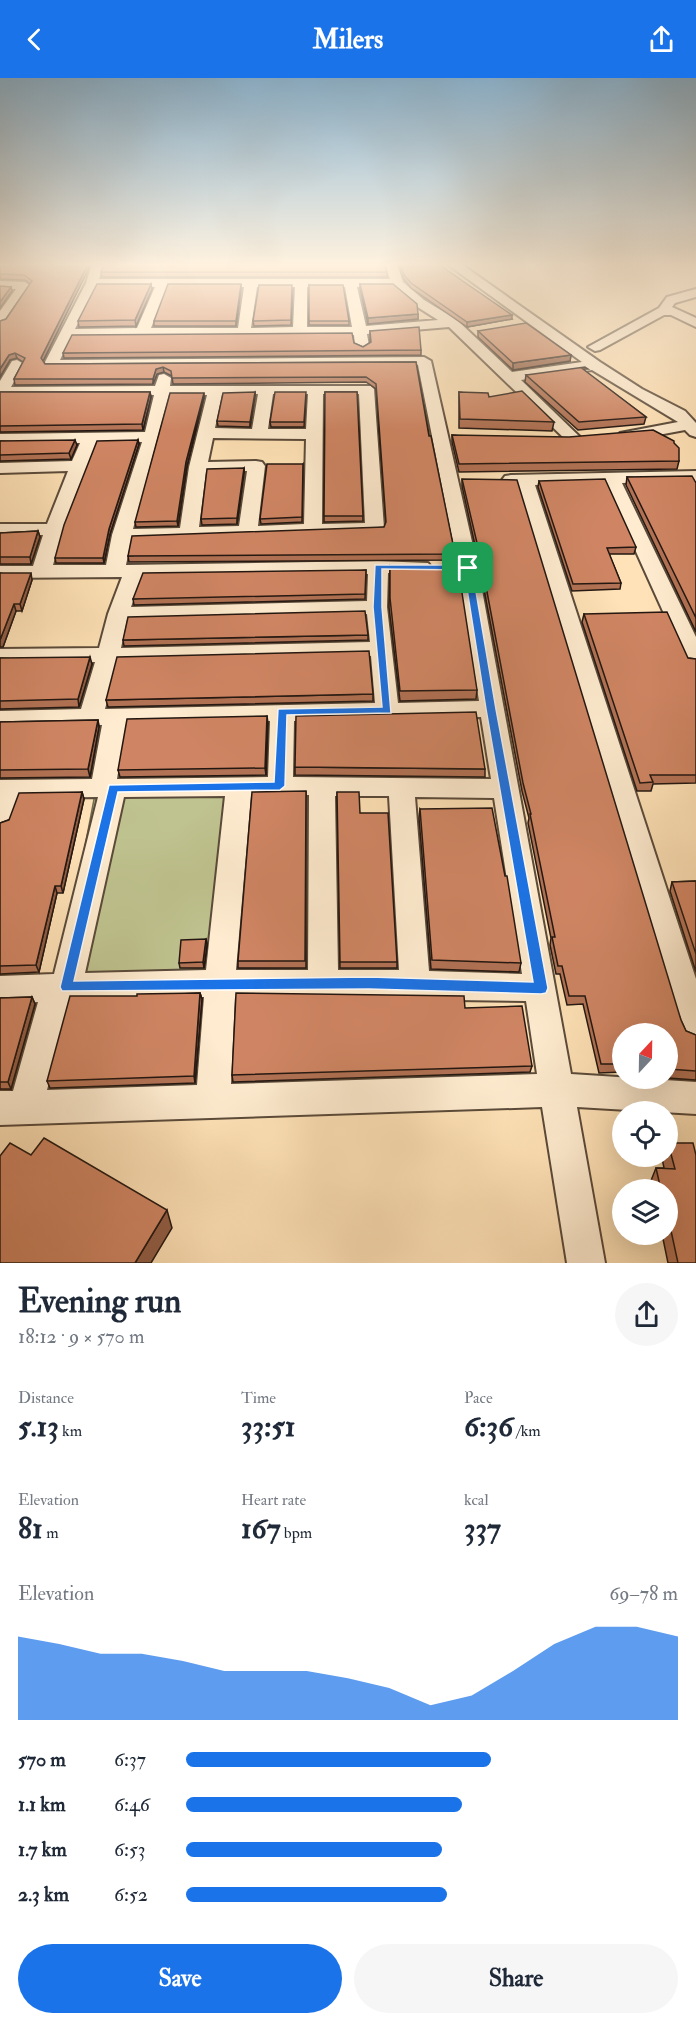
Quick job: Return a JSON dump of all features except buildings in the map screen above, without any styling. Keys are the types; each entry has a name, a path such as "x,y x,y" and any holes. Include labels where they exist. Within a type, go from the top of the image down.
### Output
{"street":[{"path":"73,319 67,333 27,364 1,392 366,389"},
{"path":"142,333 148,319"},
{"path":"244,332 246,319"},
{"path":"300,319 300,333"},
{"path":"120,535 375,528 366,389 358,319"},
{"path":"445,319 458,328 573,438"},
{"path":"531,319 599,353 690,418"},
{"path":"554,319 567,328"},
{"path":"509,377 599,353 645,319"},
{"path":"519,324 535,322"},
{"path":"67,333 300,333 458,328 485,330"},
{"path":"599,353 637,392 690,418"},
{"path":"27,364 165,361 424,361 438,435 460,479 468,568 559,1090 586,1263"},
{"path":"165,361 163,390 120,535 125,570 108,655 103,717 108,788 62,987 13,1107 559,1090 696,1098"},
{"path":"189,533 198,467 216,389"},
{"path":"259,434 266,390"},
{"path":"313,530 316,390"},
{"path":"551,438 598,438 651,433 690,418"},
{"path":"205,433 314,434"},
{"path":"438,435 461,436"},
{"path":"0,439 150,436"},
{"path":"41,572 54,529 90,438"},
{"path":"0,468 80,466"},
{"path":"198,467 256,466 248,531"},
{"path":"493,480 696,476"},
{"path":"611,478 696,660"},
{"path":"525,480 696,1028"},
{"path":"0,530 54,529"},
{"path":"378,567 377,607 387,711"},
{"path":"0,572 468,568"},
{"path":"118,614 377,607"},
{"path":"0,656 382,649"},
{"path":"0,719 491,709"},
{"path":"280,786 282,712"},
{"path":"213,1101 220,984 239,786"},
{"path":"0,820 5,789 322,786 506,789"},
{"path":"322,786 322,982"},
{"path":"401,788 415,983"},
{"path":"0,990 322,982 541,988"}],"green space":[{"path":"251,786 230,984 58,987 96,789"}],"route":[{"path":"378,567 468,568 541,988 322,982 66,987 113,788 280,786 282,712 387,711 377,607 378,567"}]}
